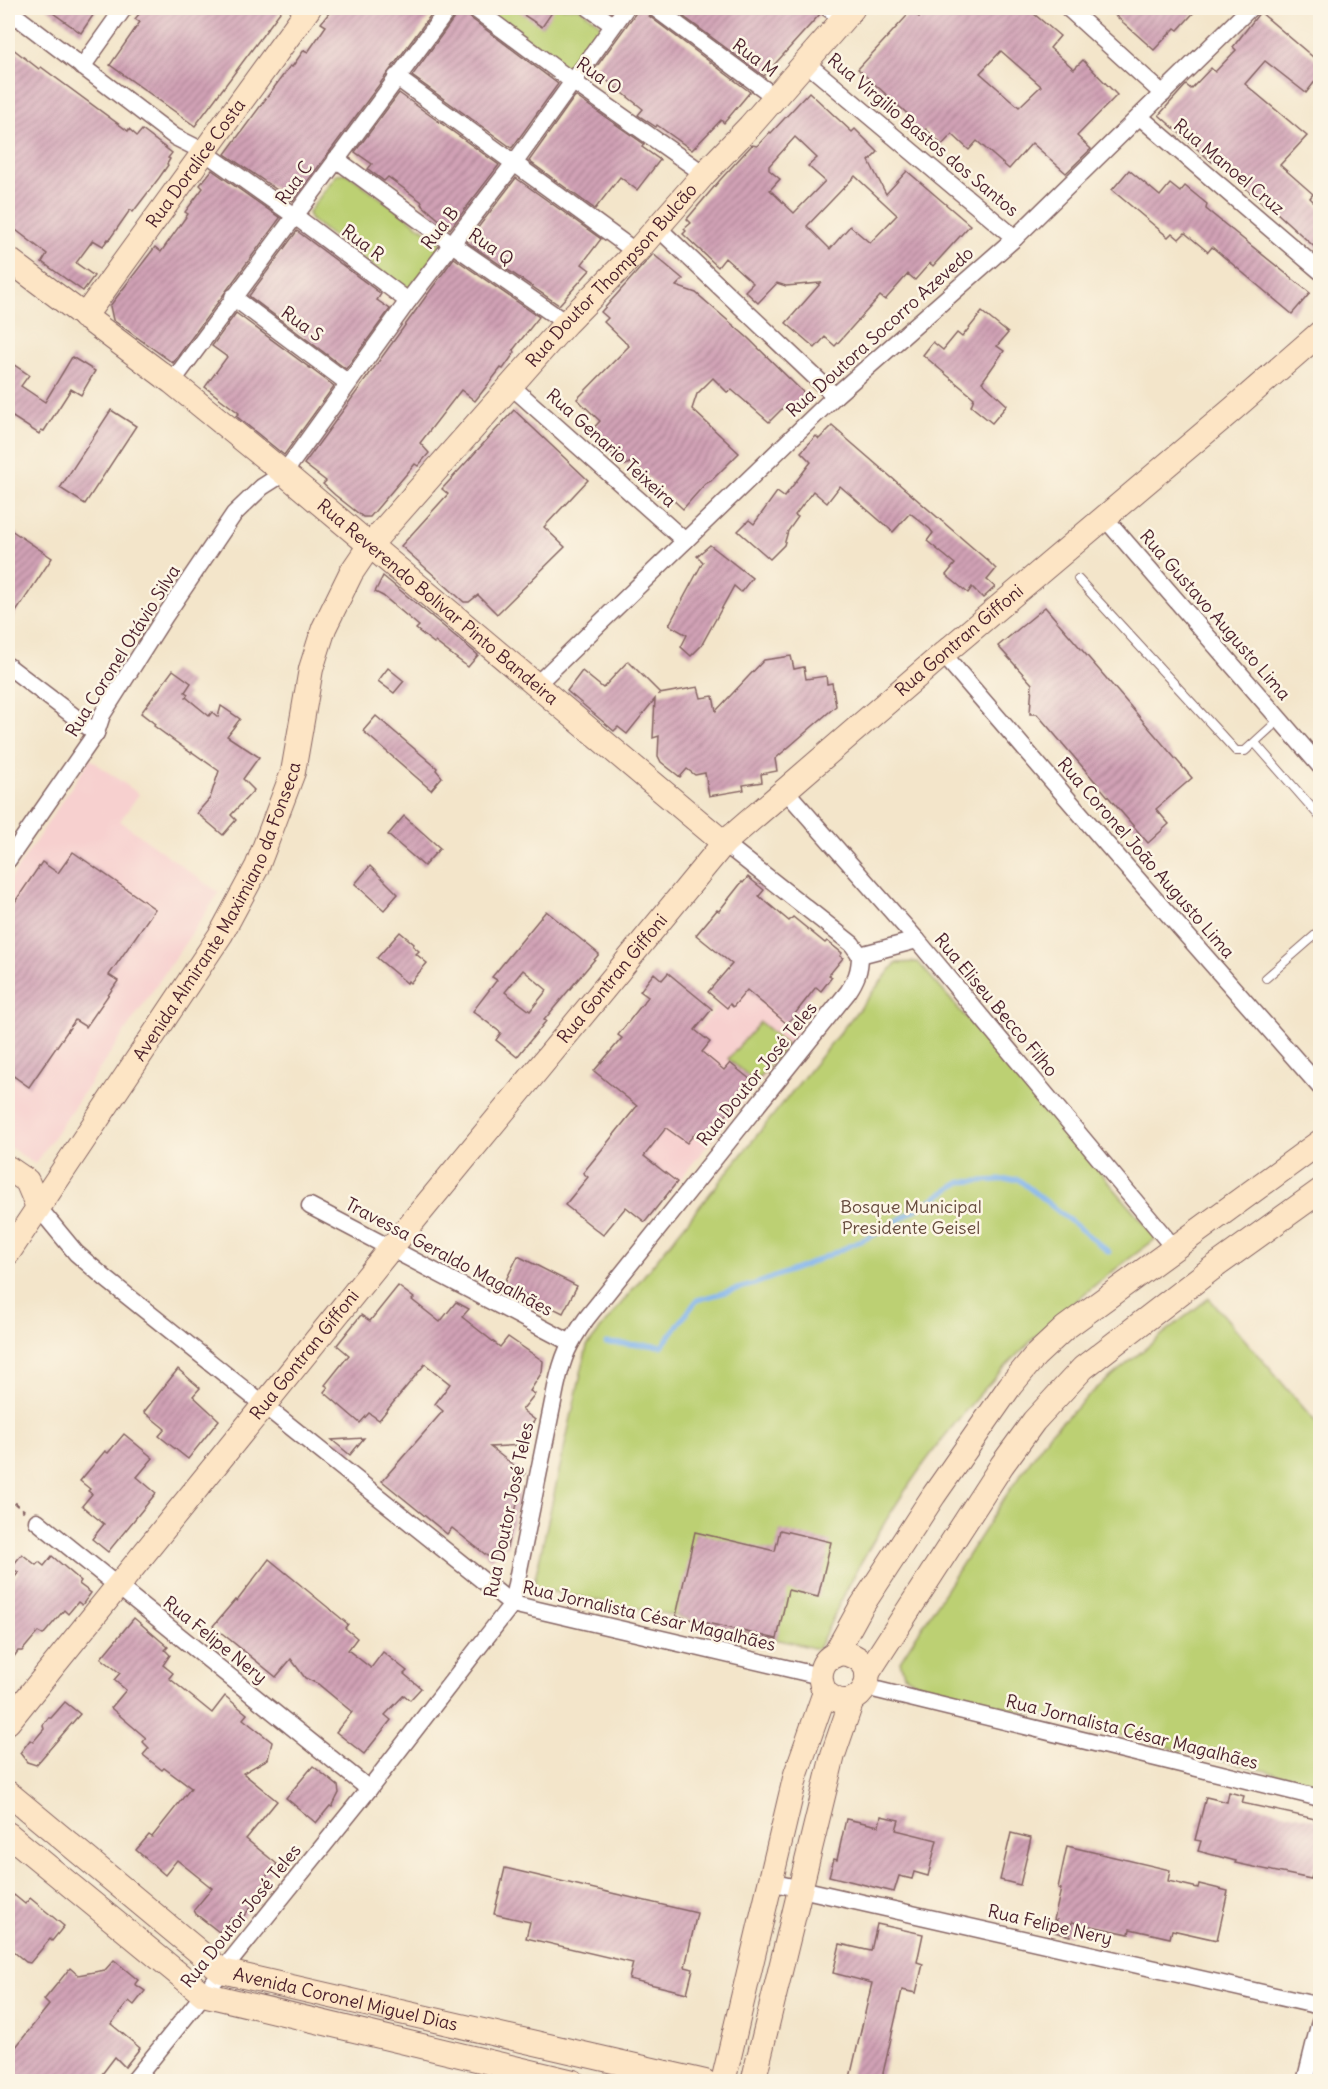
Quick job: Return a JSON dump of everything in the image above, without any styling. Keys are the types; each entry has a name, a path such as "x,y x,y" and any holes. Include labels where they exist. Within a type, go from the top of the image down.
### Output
{"main road":[{"name":"Rua Doralice Costa","path":"84,317 309,8"},
{"name":"Rua Doutor Thompson Bulcão","path":"370,545 566,323 636,252 775,98 805,62 841,11"},
{"name":"Rua Reverendo Bolivar Pinto Bandeira","path":"8,259 172,382 284,473 724,843"},
{"name":"Rua Gontran Giffoni","path":"8,1722 390,1249 724,843 1104,517 1233,410 1320,333"},
{"name":"Avenida Almirante Maximiano da Fonseca","path":"8,1253 221,934 257,867 293,772 311,669 324,628 351,573 370,545"},
{"path":"834,1656 861,1607 934,1495 1010,1386 1035,1356 1065,1328 1320,1142"},
{"path":"8,1168 27,1181 38,1207"},
{"path":"1261,1186 1285,1216"},
{"path":"753,2082 833,1755 862,1687 1002,1465 1034,1421 1083,1368 1210,1270 1320,1191"},
{"path":"1182,1243 1210,1270"},
{"path":"723,2082 796,1773 822,1684 824,1663 834,1656 846,1653 865,1666 862,1687 845,1702 837,1701 822,1684"},
{"name":"Avenida Coronel Miguel Dias","path":"8,1793 222,1971 705,2082"},
{"name":"Avenida Coronel Miguel Dias","path":"8,1834 203,1994 573,2082"},
{"path":"458,2054 464,2026"}],"street":[{"path":"82,67 124,8"},
{"name":"Rua C","path":"172,382 396,76 449,8"},
{"name":"Rua O","path":"474,8 572,81 704,174"},
{"path":"589,8 613,25"},
{"name":"Rua B","path":"284,473 408,301 515,162 626,8"},
{"name":"Rua M","path":"655,8 775,98"},
{"path":"1068,8 1163,94"},
{"name":"Rua Doutora Socorro Azevedo","path":"536,685 835,396 1015,238 1250,8"},
{"name":"Rua R","path":"8,10 174,137 203,151 408,301"},
{"name":"Rua Virgilio Bastos dos Santos","path":"805,62 1015,238"},
{"path":"396,76 636,252"},
{"name":"Rua Manoel Cruz","path":"1140,117 1320,271"},
{"name":"Rua Q","path":"336,159 566,323"},
{"path":"657,227 835,396"},
{"name":"Rua S","path":"233,297 348,383"},
{"name":"Rua Genario Teixeira","path":"510,385 685,541"},
{"name":"Rua Coronel Otávio Silva","path":"8,860 96,733 102,715 234,514 262,487 284,473"},
{"name":"Rua Gustavo Augusto Lima","path":"1104,517 1320,766"},
{"name":"Rua Coronel João Augusto Lima","path":"943,654 1320,1087"},
{"path":"8,666 96,733"},
{"name":"Rua Eliseu Becco Filho","path":"785,790 1182,1243"},
{"name":"Rua Reverendo Bolivar Pinto Bandeira","path":"724,843 852,944 860,956"},
{"path":"860,956 917,940"},
{"name":"Rua Doutor José Teles","path":"133,2082 369,1789 512,1604 562,1359 569,1342 848,992 860,969 860,956"},
{"name":"Travessa Geraldo Magalhães","path":"310,1206 569,1342"},
{"name":"Rua Jornalista César Magalhães","path":"38,1207 76,1253 264,1407 512,1604 822,1684"},
{"name":"Rua Felipe Nery","path":"37,1521 369,1789"},
{"name":"Rua Jornalista César Magalhães","path":"862,1687 1320,1798"},
{"name":"Rua Felipe Nery","path":"770,1882 1320,2006"},
{"path":"1305,2082 1320,2021"}],"lane":[{"path":"1078,579 1232,747 1241,752 1255,743 1280,719"},
{"path":"1255,743 1320,817"},
{"path":"1266,978 1320,931"}],"path":[{"path":"8,1497 37,1521"}],"shaded area":[{"path":"90,759 139,794 120,821 219,893 35,1164 8,1146 8,883"},
{"path":"737,982 799,1033 645,1222 583,1173"}],"green space":[{"path":"481,8 579,8 599,23 602,31 571,72"},
{"path":"346,173 440,241 442,247 410,289 403,289 311,220 308,213 337,174"},
{"name":"Bosque Municipal Presidente Geisel","path":"918,962 1157,1238 1050,1323 996,1376 956,1422 885,1521 856,1572 818,1649 676,1616 533,1588 587,1346 896,963"},
{"path":"760,1022 787,1045 756,1082 728,1059"},
{"path":"1209,1298 1320,1427 1320,1784 923,1687 904,1675 900,1661 1009,1491 1050,1433 1096,1389"}],"building":[{"path":"46,8 98,8 81,33"},
{"path":"144,8 283,8 195,126 110,65 140,22 135,19"},
{"path":"333,8 436,8 293,201 225,154 290,66 292,67 304,50 308,52 326,26 321,23"},
{"path":"459,8 464,8 468,16 558,84 512,148 412,76"},
{"path":"513,8 555,8 542,27"},
{"path":"636,8 645,8 649,16 750,92 724,123 721,120 692,150 657,125 656,127 638,115 643,109 594,70 635,14"},
{"path":"672,8 818,8 820,14 764,76"},
{"path":"908,8 919,17 928,8 1027,8 1060,36 1050,48 1074,69 1083,60 1117,95 1077,136 1091,149 1066,173 1032,143 1009,169 977,141 969,150 952,134 942,145 926,129 918,136 905,125 912,118 858,69 906,17","holes":["1001,51 1041,86 1019,107 980,73"]},
{"path":"1107,8 1198,8 1178,30 1175,28 1154,50"},
{"path":"1260,12 1320,63 1320,75 1306,93 1265,61 1245,84 1307,136 1280,165 1313,194 1310,198 1320,208 1320,252 1265,202 1264,205 1242,185 1245,182 1224,162 1220,166 1213,160 1212,162 1159,115 1186,85 1191,89 1211,68 1215,72 1236,50 1233,47"},
{"path":"8,45 128,131 129,129 137,136 142,130 172,153 168,158 170,159 168,165 159,178 133,212 130,210 109,240 103,246 93,240 76,263 94,276 83,291 42,262 47,254 8,224"},
{"path":"809,92 852,132 855,129 878,152 869,161 886,194 907,171 970,225 933,266 930,263 915,280 908,274 885,300 880,296 835,346 825,337 815,348 786,323 821,283 786,286 777,283 758,303 745,291 753,283 725,258 718,267 683,234 686,231 684,229 691,223 687,219 720,180 752,145 757,146","holes":["795,137 817,158 808,166 825,181 794,213 770,190 780,179 769,170 769,166","855,176 897,215 870,243 850,226 830,249 807,226"]},
{"path":"399,93 499,165 450,229 421,204 422,202 388,177 384,181 368,169 372,164 355,152"},
{"path":"575,96 644,144 642,147 660,160 637,190 620,177 595,209 529,161"},
{"path":"212,170 280,218 173,363 113,320 110,306 155,247 161,252 188,214 185,212 203,188 200,185"},
{"path":"1129,170 1160,196 1170,184 1180,192 1185,186 1207,204 1206,209 1310,293 1292,314 1212,247 1208,252 1185,233 1179,239 1172,233 1168,237 1112,190"},
{"path":"516,178 601,239 582,264 590,270 559,305 467,242"},
{"path":"297,231 381,294 377,300 390,309 346,369 249,296"},
{"path":"653,254 683,279 676,286 696,293 748,338 809,398 794,413 786,405 769,422 732,390 727,392 713,378 697,394 692,409 739,453 711,481 705,484 683,509 632,462 625,465 589,433 600,421 577,399 629,346 604,322 608,318 601,312"},
{"path":"454,258 539,317 513,350 515,352 503,369 501,368 475,401 461,390 420,443 429,453 418,466 415,464 370,517 363,517 335,495 323,484 326,481 304,464"},
{"path":"982,312 1008,333 997,346 1004,351 982,382 1007,405 992,423 971,406 974,398 923,355 933,342 943,350 957,333 962,337"},
{"path":"236,313 334,386 284,455 236,416 239,413 205,387 227,357 212,346"},
{"path":"72,357 95,371 81,395 71,389 44,431 41,430 39,434 8,414 8,361 29,375 21,386 45,402"},
{"path":"111,410 136,426 85,504 60,488"},
{"path":"514,410 588,480 544,527 565,547 497,614 478,595 469,602 464,602 401,546 448,494 442,489"},
{"path":"832,426 988,561 996,569 987,580 995,587 983,598 972,587 968,593 946,575 955,564 927,541 933,533 930,529 910,513 893,532 840,486 827,503 813,491 795,515 798,517 788,531 784,545 770,559 738,531 749,520 754,524 777,492 784,497 811,462 801,452 816,436 819,439"},
{"path":"8,528 52,558 8,624"},
{"path":"710,545 752,578 741,592 734,586 701,646 691,656 681,647 687,635 669,625 703,562 697,556"},
{"path":"383,576 478,655 468,667 416,629 419,626 375,592"},
{"path":"1045,607 1192,778 1156,809 1169,824 1148,843 1037,714 1030,714 1032,684 998,646"},
{"path":"791,656 794,669 804,667 806,679 826,676 827,684 832,683 836,706 775,759 777,771 761,774 762,782 743,785 744,790 709,796 705,773 695,775 687,769 680,777 661,762 658,756 659,736 653,738 655,699 627,734 618,727 614,731 567,691 582,671 603,688 628,661 659,694 698,687 701,698 713,696 716,711 764,660"},
{"path":"388,668 404,681 394,693 378,681"},
{"path":"173,670 191,683 185,692 188,694 186,697 209,716 212,712 218,717 221,706 240,719 227,736 259,757 243,779 254,790 231,815 236,820 223,835 197,813 210,798 219,771 154,726 155,724 141,713"},
{"path":"376,716 437,768 436,770 442,777 431,790 363,731"},
{"path":"404,816 440,848 424,866 388,835"},
{"path":"73,852 155,909 109,975 118,981 86,1027 75,1020 29,1087 8,1072 8,912 42,862 58,873"},
{"path":"370,866 398,894 384,910 355,884"},
{"path":"748,877 764,890 759,896 789,921 793,917 825,943 827,941 842,953 840,956 843,958 829,975 832,977 821,991 816,987 787,1024 747,990 733,1007 730,1004 727,1008 708,992 732,964 696,935"},
{"path":"546,911 599,954 544,1020 546,1021 517,1057 496,1040 501,1033 473,1011 497,980 492,977","holes":["523,970 547,990 530,1011 505,992"]},
{"path":"400,932 414,944 413,946 419,951 416,954 427,963 410,983 408,981 407,983 377,958"},
{"path":"654,973 662,980 668,973 712,1009 695,1030 710,1042 702,1052 724,1070 730,1063 751,1080 729,1107 731,1109 723,1119 704,1138 696,1132 687,1143 666,1128 644,1156 677,1182 645,1222 626,1207 603,1235 565,1205 588,1177 583,1173 637,1106 594,1071 622,1038 618,1035 648,997 640,991"},
{"path":"518,1256 577,1286 563,1313 504,1284"},
{"path":"398,1286 440,1322 456,1302 469,1309 462,1317 500,1347 508,1337 543,1361 542,1372 530,1391 535,1394 522,1410 535,1420 524,1434 524,1445 490,1447 525,1474 515,1487 520,1491 507,1547 502,1544 491,1559 452,1528 447,1534 382,1481 443,1411 435,1404 450,1384 425,1364 379,1420 369,1413 360,1423 324,1392 328,1387 325,1385 349,1355 337,1345 361,1315 370,1321"},
{"path":"178,1369 200,1388 193,1396 219,1420 188,1459 159,1436 165,1429 144,1412"},
{"path":"124,1434 153,1458 137,1477 156,1493 108,1552 92,1539 104,1524 82,1506 92,1494 88,1491 90,1489 80,1481 105,1451 108,1453"},
{"path":"364,1438 350,1455 332,1440"},
{"path":"780,1530 831,1542 818,1597 788,1590 777,1639 676,1616 695,1532 775,1551"},
{"path":"22,1554 36,1565 39,1562 44,1566 52,1556 81,1581 79,1584 91,1593 82,1605 78,1602 68,1614 64,1610 43,1635 38,1632 22,1651 18,1651 8,1665 8,1585 19,1572 10,1569"},
{"path":"269,1559 348,1624 345,1628 357,1638 348,1650 371,1668 383,1652 407,1671 404,1674 421,1688 410,1700 404,1695 385,1715 391,1720 364,1754 336,1732 352,1712 318,1684 305,1678 291,1659 276,1677 213,1626 235,1600 237,1601"},
{"path":"134,1618 168,1647 165,1650 170,1655 163,1665 173,1673 169,1678 212,1713 225,1696 247,1714 243,1719 272,1742 268,1759 243,1773 277,1801 246,1839 277,1864 263,1880 269,1885 238,1923 231,1918 219,1932 194,1910 212,1888 177,1860 165,1875 136,1850 149,1835 152,1837 191,1788 143,1755 149,1748 143,1742 146,1738 111,1708 126,1690 114,1680 120,1673 101,1658"},
{"path":"65,1702 80,1714 36,1765 27,1762 20,1753 30,1740 33,1742 44,1729 43,1725 48,1718 51,1718"},
{"path":"313,1766 338,1786 339,1793 332,1807 330,1806 316,1823 286,1798"},
{"path":"1229,1792 1244,1796 1242,1803 1320,1820 1320,1851 1318,1851 1311,1879 1235,1863 1236,1861 1198,1851 1201,1841 1195,1840 1206,1797 1227,1802"},
{"path":"881,1816 899,1820 896,1830 937,1840 928,1876 914,1872 912,1879 899,1876 894,1892 829,1876 834,1859 837,1860 846,1819 879,1826"},
{"path":"1011,1833 1031,1838 1020,1885 1000,1880"},
{"path":"1067,1846 1170,1870 1168,1881 1198,1888 1199,1884 1228,1891 1217,1940 1172,1930 1170,1938 1130,1929 1129,1934 1072,1922 1070,1936 1054,1932 1057,1920 1054,1920 1061,1889 1058,1888"},
{"path":"505,1868 697,1913 685,1967 693,1969 687,1993 629,1979 633,1963 526,1938 530,1922 494,1914"},
{"path":"14,1895 25,1904 30,1898 64,1926 30,1963 8,1947 8,1903"},
{"path":"877,1924 923,1934 917,1962 923,1964 916,1993 902,1990 881,2082 849,2082 872,1983 833,1973 840,1944 871,1951"},
{"path":"114,1960 138,1980 135,1984 145,1991 134,2005 129,2001 111,2024 140,2048 125,2067 115,2057 96,2082 22,2082 8,2070 8,2057 49,2005 44,2000 70,1968 78,1975 105,1970"}],"waterway":[{"path":"606,1343 662,1346 697,1300 755,1284 804,1266 874,1235 961,1182 1018,1179 1109,1252"}]}
